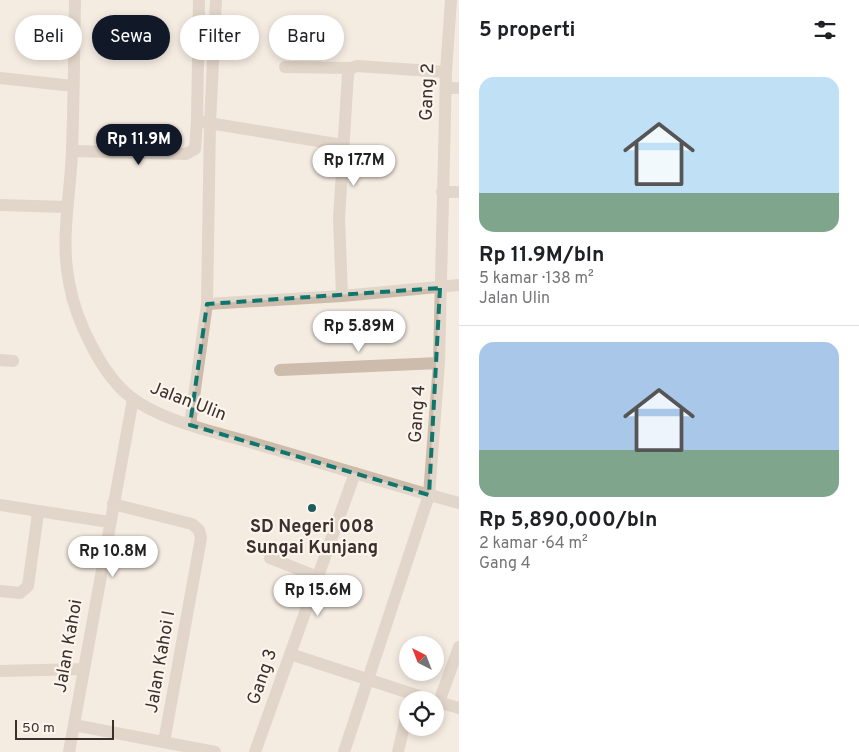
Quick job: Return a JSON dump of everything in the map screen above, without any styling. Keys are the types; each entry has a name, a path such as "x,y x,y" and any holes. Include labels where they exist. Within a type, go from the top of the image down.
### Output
{"street":[{"name":"Jalan Ulin","path":"76,0 72,151 67,207 66,265 69,284 79,314 102,363 122,389 133,399 190,424 459,503"},
{"path":"190,424 207,304 200,0"},
{"path":"72,151 186,154 195,148 203,122 216,0"},
{"name":"Gang 2","path":"440,282 446,72 452,0"},
{"path":"285,67 350,68 357,66 446,72"},
{"path":"342,296 339,218 342,145 350,68"},
{"path":"0,78 73,86"},
{"path":"446,88 459,88"},
{"path":"203,122 342,145"},
{"path":"442,192 459,192"},
{"path":"0,205 67,207"},
{"path":"207,304 342,296 440,282 459,285"},
{"name":"Gang 4","path":"344,752 429,494 439,364 440,282"},
{"path":"280,370 439,364"},
{"name":"Jalan Kahoi","path":"69,752 82,669 133,399"},
{"name":"Gang 3","path":"256,752 355,473"},
{"name":"Jalan Kahoi I","path":"113,504 192,524 199,530 201,538 164,742"},
{"path":"0,505 38,513 110,522"},
{"path":"0,591 20,593 28,586 38,513"},
{"path":"270,558 318,577"},
{"path":"439,691 459,647"},
{"path":"290,654 367,678 399,692"},
{"path":"0,671 82,669"},
{"path":"444,704 459,708"},
{"path":"74,725 215,752"},
{"path":"398,752 402,736"}],"highlighted area":[{"path":"440,288 429,495 190,425 207,304"}],"place":[{"name":"SD Negeri 008 Sungai Kunjang","path":"312,508"}]}
